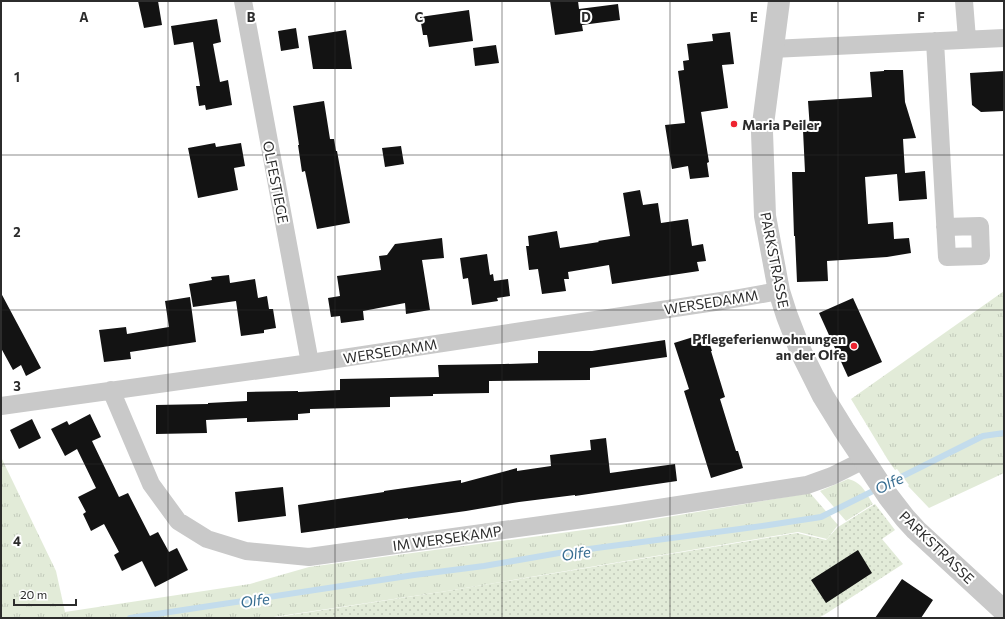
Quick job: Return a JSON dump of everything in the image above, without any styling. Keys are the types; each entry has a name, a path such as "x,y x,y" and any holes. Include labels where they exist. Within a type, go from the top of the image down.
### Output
{"street":[{"name":"OLFESTIEGE","path":"243,1 310,363"},
{"name":"PARKSTRASSE","path":"779,1 762,140 765,216 779,291 787,316 801,352 817,385 882,488 916,530 1004,611"},
{"path":"964,1 967,39"},
{"path":"772,49 1004,38"},
{"path":"935,41 945,227"},
{"name":"WERSEDAMM","path":"1,406 310,363 779,291"},
{"name":"IM WERSEKAMP","path":"110,390 151,484 178,521 207,539 246,551 309,557 620,514 807,485 832,476 864,460"},
{"path":"999,618 1004,615"}],"green space":[{"path":"1004,291 1004,473 929,508 908,486 909,485 897,469 895,470 851,399"},
{"path":"1,457 56,571 65,612 250,584 309,567 620,525 810,493 838,525 827,539 798,532 447,591 267,618 1,618"},
{"path":"848,479 853,480 860,485 873,504 846,521 820,491"},
{"path":"875,504 895,530 882,539 903,564 818,618 271,618 447,591 797,533 826,540 838,527"}],"building":[{"path":"138,1 158,1 162,25 144,28"},
{"path":"550,1 578,1 579,9 618,4 620,20 582,25 583,31 555,35"},
{"path":"469,10 473,41 429,47 427,35 423,35 420,17"},
{"path":"217,19 221,42 213,44 220,82 228,80 232,105 206,110 205,105 199,106 196,86 200,86 193,42 174,45 171,26"},
{"path":"296,28 299,48 281,51 278,31"},
{"path":"346,30 352,69 313,69 308,36"},
{"path":"730,32 734,64 722,65 728,108 701,112 709,162 707,163 709,177 690,179 688,166 672,169 665,125 685,123 678,71 684,70 683,61 689,60 687,44 713,41 712,34"},
{"path":"496,45 499,63 475,66 473,48"},
{"path":"903,70 905,102 916,138 903,139 905,173 925,171 927,199 899,201 897,174 865,177 868,224 893,222 894,239 909,238 911,253 887,257 827,261 828,281 797,282 792,172 805,172 803,130 810,130 808,101 872,97 870,72"},
{"path":"1004,71 1004,111 981,112 972,105 970,73"},
{"path":"324,101 330,139 334,139 337,151 350,223 317,229 305,171 302,172 293,106"},
{"path":"215,143 216,147 241,143 245,166 234,168 238,190 198,198 188,148"},
{"path":"401,146 404,164 385,167 382,148"},
{"path":"640,190 643,205 658,203 661,223 688,219 692,246 703,244 706,261 697,262 699,271 612,284 609,265 568,272 569,279 564,279 566,291 542,294 538,269 529,270 526,246 529,246 528,236 557,231 560,248 630,236 623,193"},
{"path":"442,238 444,258 422,260 430,310 406,314 405,303 363,311 364,320 341,323 340,316 331,317 328,298 340,296 337,276 381,270 379,256 387,255 395,244"},
{"path":"487,254 490,275 493,274 494,281 508,279 510,296 497,298 498,301 472,305 468,278 463,279 460,258"},
{"path":"229,275 230,283 255,279 258,298 267,296 269,309 273,309 276,328 264,330 264,333 241,336 236,301 193,307 189,284 212,280 211,277"},
{"path":"1,293 41,368 26,376 21,365 13,370 1,348"},
{"path":"190,297 196,342 130,352 131,359 104,362 99,330 126,327 127,334 169,327 165,301"},
{"name":"Pflegeferienwohnungen an der Olfe","path":"853,298 882,362 848,377 819,313"},
{"path":"706,333 725,397 720,399 736,451 738,451 743,468 711,478 684,391 689,389 674,343"},
{"path":"665,340 667,357 590,368 590,380 489,381 489,393 433,394 433,396 390,397 390,407 310,409 310,413 298,414 298,420 247,422 247,418 206,420 207,433 156,434 156,405 208,404 247,401 247,392 340,390 340,379 439,377 438,365 538,363 538,351 592,351"},
{"path":"90,414 101,437 92,441 119,497 128,493 150,536 158,532 169,552 177,548 188,570 155,587 142,561 122,571 114,555 119,552 104,524 91,531 83,514 86,512 78,497 96,488 77,449 65,456 51,429 67,421 69,425"},
{"path":"32,419 41,438 19,449 10,430"},
{"path":"606,438 610,473 675,464 677,481 301,533 298,505 461,480 461,483 517,468 517,471 551,466 550,455 591,450 590,440"},
{"path":"283,487 286,516 238,522 235,492"},
{"path":"858,550 872,573 826,603 811,580"},
{"path":"902,579 933,600 921,618 875,618"}],"waterway":[{"name":"Olfe","path":"130,618 414,575 484,566 559,553 821,517 983,436 1004,433"}],"place":[{"name":"Maria Peiler","path":"734,124"},
{"name":"Pflegeferienwohnungen an der Olfe","path":"854,346"}]}
